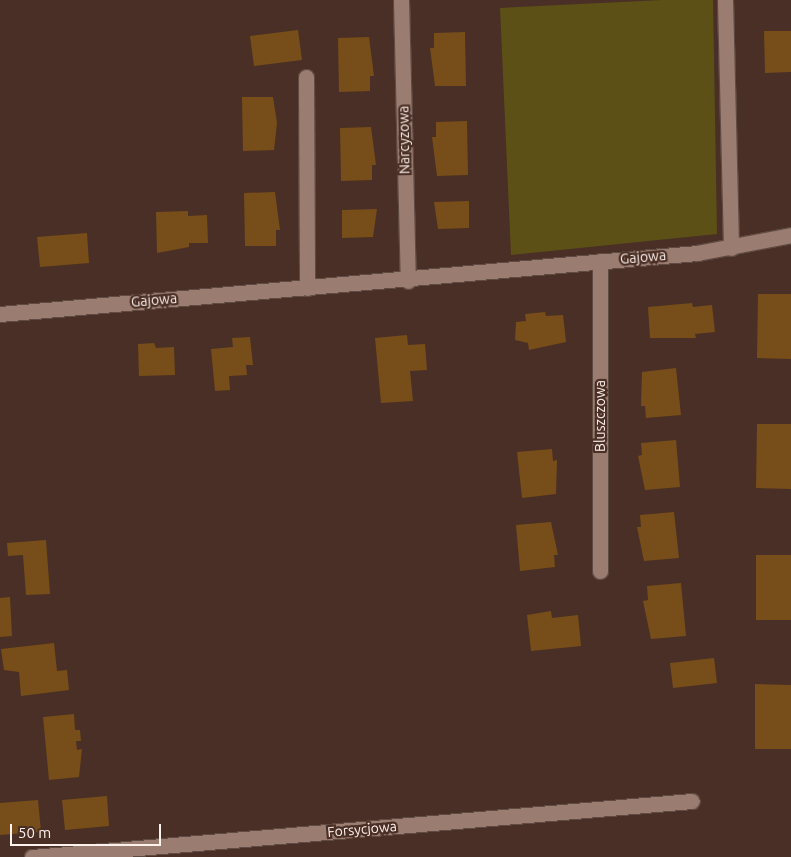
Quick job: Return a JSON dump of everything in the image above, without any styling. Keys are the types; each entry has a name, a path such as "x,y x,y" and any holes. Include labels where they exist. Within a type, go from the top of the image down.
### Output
{"street":[{"name":"Narcyzowa","path":"401,0 408,280"},
{"path":"724,0 731,248"},
{"path":"306,77 307,288"},
{"name":"Gajowa","path":"0,314 408,280 731,248 791,235"},
{"name":"Bluszczowa","path":"600,261 600,571"},
{"name":"Forsycjowa","path":"32,857 692,801"}],"shaded area":[{"path":"662,0 713,0 717,234 511,255 500,8"}],"building":[{"path":"298,30 302,60 254,66 250,36"},
{"path":"764,31 791,31 791,72 765,73"},
{"path":"465,32 466,86 435,86 430,48 434,48 434,33"},
{"path":"369,37 374,76 370,76 370,91 339,92 338,38"},
{"path":"242,97 273,97 277,123 274,150 243,151"},
{"path":"467,121 468,175 437,176 432,137 436,137 436,122"},
{"path":"371,127 376,165 372,165 372,180 341,181 340,128"},
{"path":"275,192 280,230 276,230 276,246 245,246 244,193"},
{"path":"469,201 469,228 438,229 434,202"},
{"path":"377,209 373,237 342,238 342,210"},
{"path":"188,211 188,216 207,215 208,243 189,243 189,247 157,253 156,212"},
{"path":"87,233 89,263 40,267 37,237"},
{"path":"758,294 791,294 791,359 757,358"},
{"path":"692,303 693,307 712,305 715,332 695,334 696,338 650,338 648,307"},
{"path":"545,312 546,316 563,315 566,342 529,350 528,343 515,340 516,322 526,321 525,314"},
{"path":"407,335 408,345 425,344 427,370 410,371 413,401 381,403 375,338"},
{"path":"250,337 253,365 246,365 247,375 229,376 230,390 215,391 211,349 233,347 232,338"},
{"path":"154,343 156,348 174,347 175,375 139,376 138,344"},
{"path":"676,368 681,415 646,418 645,406 641,406 642,372"},
{"path":"757,424 791,424 791,489 756,488"},
{"path":"676,440 680,487 645,490 638,456 642,455 641,443"},
{"path":"552,449 553,461 557,460 556,494 522,498 517,452"},
{"path":"674,512 679,558 644,561 637,527 641,527 640,515"},
{"path":"551,522 558,555 554,555 555,567 520,571 516,525"},
{"path":"46,540 50,594 26,595 23,555 8,556 7,543"},
{"path":"756,555 791,555 791,620 756,620"},
{"path":"681,583 686,636 651,639 643,601 648,600 647,586"},
{"path":"10,597 12,636 0,637 0,598"},
{"path":"551,611 552,618 578,615 581,646 531,651 527,615"},
{"path":"54,643 57,671 67,670 69,690 21,696 19,672 4,670 1,649"},
{"path":"714,658 717,683 673,688 670,663"},
{"path":"755,684 791,685 791,749 755,749"},
{"path":"74,714 75,730 80,730 81,741 76,741 77,750 82,749 79,777 49,780 43,717"},
{"path":"107,796 109,826 65,830 62,800"},
{"path":"38,800 41,832 0,835 0,803"}]}
